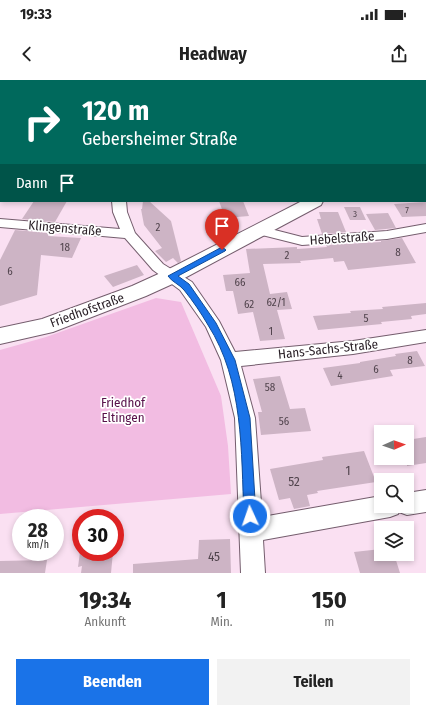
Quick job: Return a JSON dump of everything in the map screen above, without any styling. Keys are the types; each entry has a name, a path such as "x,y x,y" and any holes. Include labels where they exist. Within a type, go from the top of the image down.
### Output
{"street":[{"path":"119,202 120,212 130,234 158,267 186,286 213,325 230,360 245,418 252,573"},
{"name":"Friedhofstraße","path":"0,336 45,326 113,301 172,276 313,202"},
{"name":"Klingenstraße","path":"0,223 130,234"},
{"name":"Hebelstraße","path":"259,230 302,241 387,236 426,228"},
{"name":"Hans-Sachs-Straße","path":"230,360 401,341 426,336"},
{"path":"414,503 426,501"},
{"path":"251,530 374,509"}],"green space":[{"name":"Friedhof Eltingen","path":"156,298 181,302 221,396 228,446 231,494 58,509 12,509 12,513 0,514 0,350 46,337"}],"building":[{"path":"33,202 66,202 55,222 22,219"},
{"path":"143,202 150,202 171,221 181,261 178,263 173,258 166,262 155,251 162,248 144,225 142,209"},
{"path":"219,202 243,202 249,216 225,218"},
{"path":"426,202 426,216 402,217 394,204"},
{"path":"344,207 360,207 366,220 350,220"},
{"path":"319,212 338,212 346,232 322,234 317,219 321,219"},
{"path":"388,213 396,228 375,230 366,214"},
{"path":"15,230 49,233 48,236 81,238 72,258 41,255 37,295 0,306 0,260"},
{"path":"402,238 416,263 348,270 344,261 334,262 333,258 300,261 301,263 263,264 270,294 287,292 292,309 277,310 285,339 260,341 253,312 238,314 233,291 226,291 223,275 250,273 246,249 297,247 297,249 327,247 326,245 381,242"},
{"path":"137,265 144,275 113,287 104,276"},
{"path":"426,303 426,314 411,316 412,319 381,322 382,324 318,330 313,316 351,313 350,311 383,309 382,307"},
{"path":"417,351 425,366 390,370 393,376 331,386 323,368 360,363 396,356 395,354"},
{"path":"280,376 290,409 305,408 311,431 261,435 258,412 262,412 253,379"},
{"path":"426,437 426,463 414,465 414,439"},
{"path":"364,451 374,477 374,482 317,491 318,493 307,495 310,506 294,509 290,498 279,500 270,469 323,460 322,457"},
{"path":"230,539 231,573 133,573 133,564 198,559 199,540"},
{"path":"374,550 374,561 396,561 400,573 360,573 354,552"},
{"path":"0,561 47,561 45,573 0,573"},
{"path":"79,561 112,561 111,573 81,573 82,566 78,567"}],"route":[{"path":"222,250 172,276 186,286 213,325 230,360 245,418 250,516"}]}
